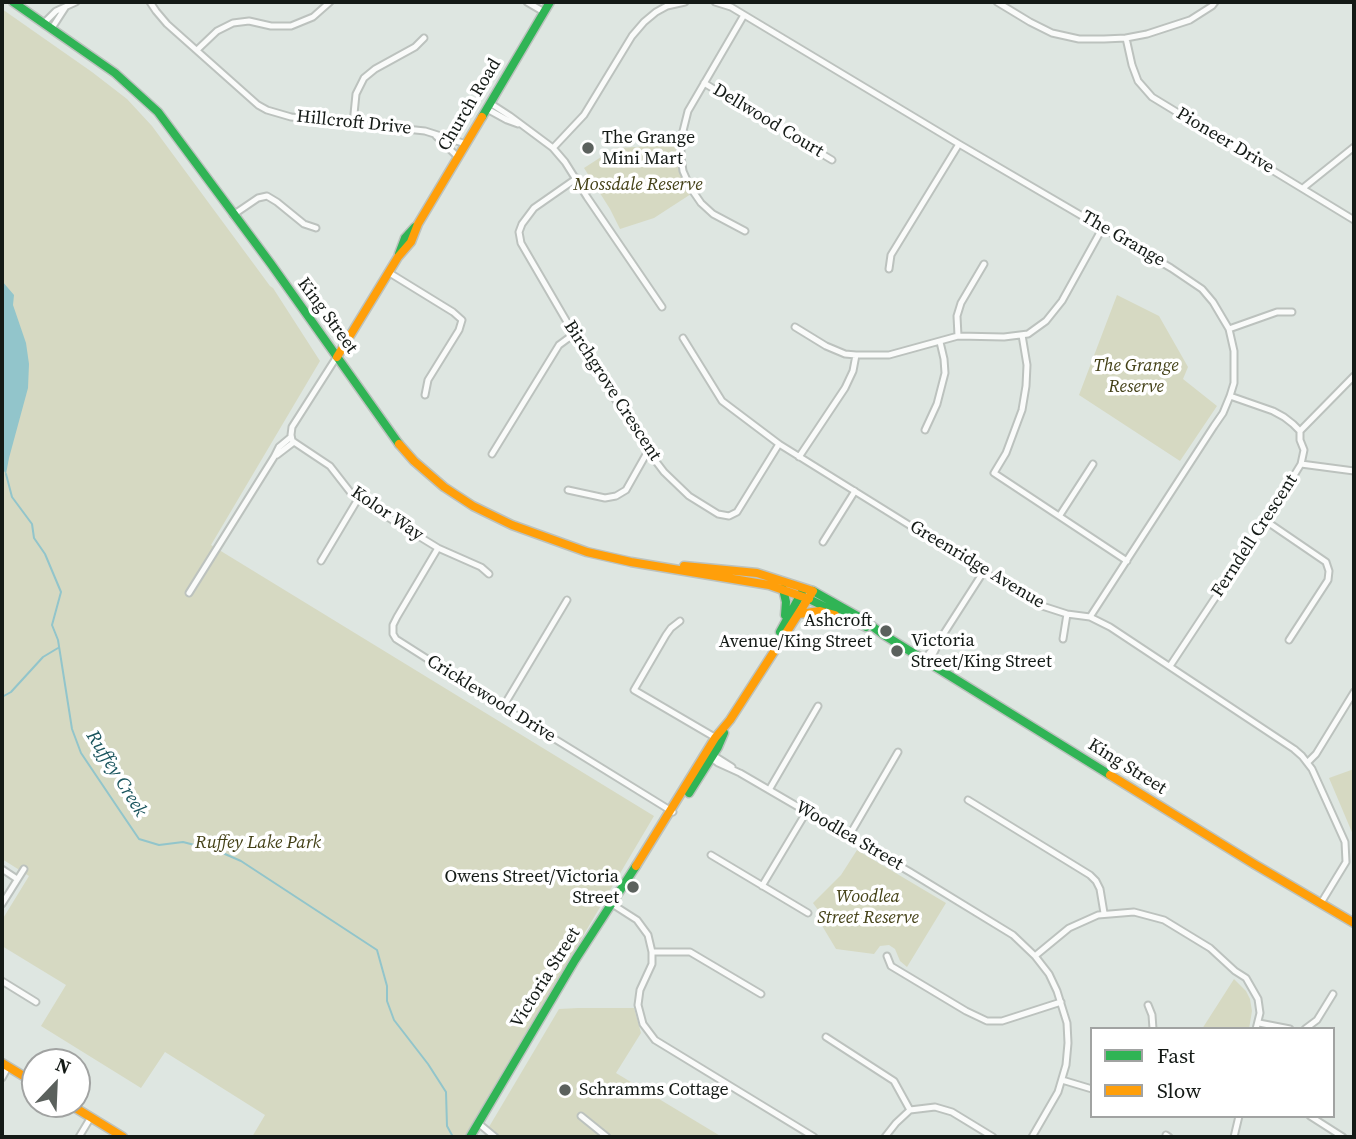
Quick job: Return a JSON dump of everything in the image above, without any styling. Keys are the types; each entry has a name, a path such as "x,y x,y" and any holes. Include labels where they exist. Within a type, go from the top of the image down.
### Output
{"main road":[{"name":"King Street","path":"13,2 110,69 148,101 179,138 404,451 422,470 455,495 501,520 555,541 608,557 807,593 884,635"},
{"name":"Church Road","path":"337,357 388,272 411,242 418,224 550,2"},
{"name":"King Street","path":"665,567 688,566 748,572 831,600 1254,864 1354,923"},
{"path":"783,589 787,610 784,624"},
{"name":"Victoria Street","path":"740,702 799,614 807,593"},
{"name":"Victoria Street","path":"470,1137 537,1021 710,755 784,624 807,593"},
{"path":"799,614 820,611 864,626"},
{"path":"5,1065 21,1075"},
{"path":"91,1117 123,1137"}],"street":[{"path":"48,26 56,11 76,2"},
{"name":"Hillcroft Drive","path":"150,2 161,18 267,110 291,117 420,130 466,144"},
{"path":"197,50 217,31 233,23 249,21 271,26 291,26 313,17 330,2"},
{"path":"527,2 544,12"},
{"path":"553,148 584,115 632,36 667,4 685,2"},
{"name":"The Grange","path":"715,2 731,7 1103,227 1202,289 1213,302 1229,329 1234,351 1234,383 1230,397 1090,617"},
{"path":"997,2 1052,33 1079,39 1126,38 1147,34 1190,20 1215,2"},
{"path":"744,15 688,111 681,139 681,157 683,171 701,203 713,214 745,231"},
{"path":"353,124 356,94 364,78 415,47 424,38"},
{"name":"Pioneer Drive","path":"1126,38 1138,81 1152,97 1354,220"},
{"name":"Dellwood Court","path":"704,83 832,160"},
{"path":"488,106 510,116 553,148 577,178 587,197 662,307"},
{"name":"Hillcroft Drive","path":"434,134 458,157"},
{"path":"889,269 891,255 959,144"},
{"path":"1303,188 1354,147"},
{"name":"Birchgrove Crescent","path":"577,178 534,208 522,223 519,232 521,243 574,334 648,451 664,472 689,496 718,514 729,516 737,512 779,444"},
{"path":"233,215 258,198 267,197 304,224 316,228"},
{"path":"794,327 827,346 845,354 856,355 889,355 958,336 1004,337 1028,334 1046,321 1062,300 1103,227"},
{"path":"958,336 957,316 961,303 984,264"},
{"path":"388,272 462,320"},
{"path":"1229,329 1277,312 1292,312"},
{"path":"462,320 470,318"},
{"path":"425,395 428,380 459,330 462,320"},
{"path":"492,454 559,345 574,334"},
{"path":"1022,335 1027,365 1022,410 1006,453 994,473 1127,561"},
{"name":"Greenridge Avenue","path":"683,338 722,401 779,444 1036,604 1067,614 1090,617 1110,627 1294,749 1308,762 1342,832 1346,842 1345,849"},
{"path":"925,430 937,404 945,373 940,342"},
{"path":"799,457 845,388 853,371 856,355"},
{"name":"Church Road","path":"189,593 274,457 292,440 292,428 337,357"},
{"path":"1230,397 1273,411 1300,432 1354,376"},
{"name":"Ferndell Crescent","path":"1170,666 1301,464 1304,450 1300,432"},
{"name":"Kolor Way","path":"292,440 330,466 358,499 438,548 489,574"},
{"path":"568,490 605,498 616,496 626,490 648,451"},
{"path":"1060,515 1093,464"},
{"path":"1301,464 1354,471"},
{"path":"823,542 855,491"},
{"path":"321,561 358,499"},
{"path":"1266,521 1326,562 1329,571 1328,580 1289,640"},
{"name":"Cricklewood Drive","path":"438,548 397,617 393,634 401,642 672,812"},
{"path":"926,661 984,571"},
{"path":"503,707 567,600"},
{"path":"1063,639 1067,614"},
{"path":"680,621 666,635 634,690 718,740"},
{"path":"1308,762 1316,754 1354,692"},
{"path":"769,790 818,706"},
{"path":"849,836 898,752"},
{"name":"Woodlea Street","path":"710,755 1013,935 1035,956 1049,974 1062,1002 1068,1044 1066,1065 1055,1100 1032,1137"},
{"path":"968,800 1090,875 1100,889 1104,914"},
{"path":"762,886 807,811"},
{"path":"1321,903 1346,862 1345,849 1354,847"},
{"path":"711,855 808,913"},
{"path":"2,869 17,879"},
{"path":"2,904 24,869"},
{"path":"612,904 637,920 649,935 652,964 640,990 639,1005 643,1024 655,1040 814,1137"},
{"path":"1035,956 1069,928 1104,914 1134,912 1164,920 1210,948 1246,978 1258,999 1258,1026"},
{"path":"652,952 690,952 761,994"},
{"path":"887,956 891,966 987,1021 1002,1021 1062,1002"},
{"path":"2,981 36,1002"},
{"path":"1308,1027 1317,1020 1334,994"},
{"path":"1148,1005 1153,1027"},
{"path":"826,1037 894,1081 910,1110"},
{"path":"2,1078 5,1065"},
{"path":"1062,1080 1090,1088"},
{"path":"885,1137 910,1110 935,1107 952,1112 993,1137"},
{"path":"581,1116 607,1137"},
{"path":"79,1137 90,1118"},
{"path":"1234,1137 1239,1118"},
{"path":"1313,1118 1343,1137"},
{"path":"478,1123 495,1137"}],"green space":[{"name":"Ruffey Lake Park","path":"2,9 127,99 152,126 273,288 320,361 211,545 654,816 464,1137 252,1137 265,1115 165,1052 141,1088 91,1057 91,1048 76,1048 41,1026 66,985 2,946 2,920 29,876 2,859"},
{"name":"Mossdale Reserve","path":"676,145 680,172 691,194 654,218 620,229 584,168 615,148"},
{"name":"The Grange Reserve","path":"1117,295 1159,316 1188,367 1183,379 1217,406 1180,461 1079,395"},
{"path":"1354,769 1354,837 1329,778"},
{"name":"Woodlea Street Reserve","path":"857,850 946,903 907,967 900,961 895,949 889,945 880,946 874,954 836,949 818,919 818,910 813,903 841,875"},
{"path":"1234,979 1250,999 1252,1011 1249,1027 1203,1027"},
{"path":"634,1008 641,1033 616,1073 722,1137 483,1137 559,1009"}],"water":[{"path":"2,281 14,295 13,305 26,343 29,364 28,388 6,474 2,468"}],"waterway":[{"name":"Ruffey Creek","path":"6,474 12,497 32,524 34,538 45,554 61,592 52,625 58,640 72,729 81,753 120,811 139,839 159,845 183,842 218,851 241,861 377,950 387,986 387,1001 394,1020 446,1092 447,1126 453,1137"},
{"path":"2,697 11,692 43,657 58,648"}],"traffic: fast":[{"path":"13,2 115,73 158,112 271,264 399,444"},
{"path":"482,117 550,2"},
{"path":"399,254 405,238 415,227"},
{"path":"783,589 785,615"},
{"path":"813,591 861,618 884,635 1110,775"},
{"path":"780,632 802,592"},
{"path":"809,599 866,627"},
{"path":"689,793 724,733"},
{"path":"470,1137 575,960 636,866"}],"traffic: slow":[{"path":"337,357 398,257 411,242 418,224 482,117"},
{"path":"399,444 444,487 473,506 512,525 587,552 769,585 809,599"},
{"path":"636,866 715,738 730,720 813,591 757,573 684,566"},
{"path":"799,614 820,611 835,615"},
{"path":"1110,775 1354,923"},
{"path":"2,1063 21,1075"},
{"path":"91,1117 123,1137"}],"place":[{"name":"The Grange Mini Mart","path":"588,148"},
{"name":"Ashcroft Avenue/King Street","path":"886,631"},
{"name":"Victoria Street/King Street","path":"897,651"},
{"name":"Owens Street/Victoria Street","path":"633,887"},
{"name":"Schramms Cottage","path":"565,1090"}]}
